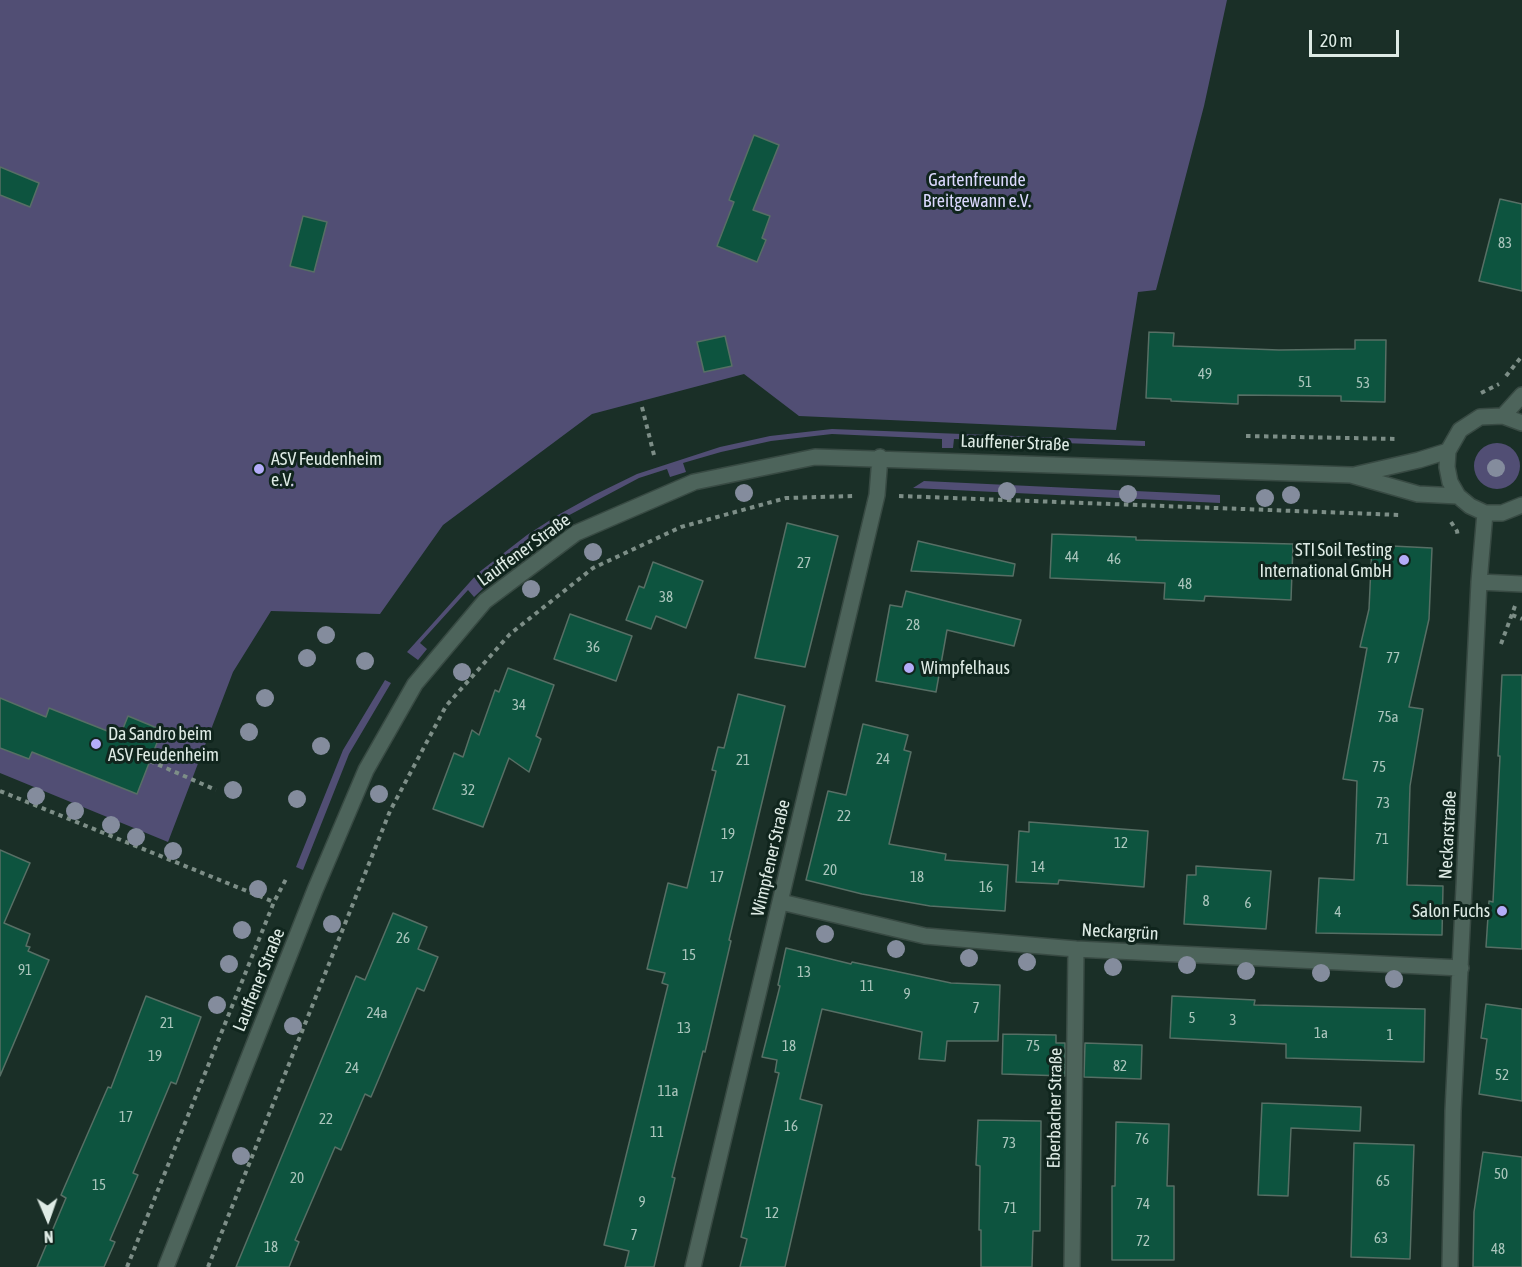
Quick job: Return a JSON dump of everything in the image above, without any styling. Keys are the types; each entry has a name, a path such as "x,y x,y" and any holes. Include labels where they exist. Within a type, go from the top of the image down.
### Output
{"street":[{"path":"1503,416 1522,395"},
{"path":"1522,423 1503,416 1480,417 1460,430 1448,451 1446,467 1450,482 1458,496 1470,506 1485,513 1502,513 1522,506"},
{"name":"Lauffener Straße","path":"1352,475 1448,451"},
{"name":"Lauffener Straße","path":"166,1267 315,890 366,770 415,684 485,601 576,533 694,482 815,457 1352,475 1418,494 1458,496"},
{"name":"Wimpfener Straße","path":"693,1267 878,495 880,458"},
{"name":"Neckarstraße","path":"1450,1267 1453,1111 1479,582 1485,513"},
{"path":"1479,582 1520,591"},
{"name":"Neckargrün","path":"781,902 925,936 1076,949 1461,968"},
{"name":"Eberbacher Straße","path":"1072,1267 1076,949"}],"path":[{"path":"642,407 655,459"},
{"path":"1246,436 1408,439"},
{"path":"208,1267 390,811 446,706 510,634 593,568 681,527 786,498 878,495 1405,515"},
{"path":"1476,657 1496,657 1520,591"},
{"path":"1512,615 1522,619"},
{"path":"150,761 216,790"},
{"path":"0,791 274,902"},
{"path":"127,1267 274,902 286,879"}],"green space":[{"name":"ASV Feudenheim e.V.","path":"0,0 1227,0 1204,106 1156,290 1138,292 1116,430 799,416 744,374 592,414 443,525 380,614 271,611 233,672 168,842 0,773"},
{"path":"832,429 1145,441 1145,446 954,439 953,448 942,448 942,439 832,434 771,441 721,452 683,463 686,472 670,477 667,469 639,478 560,520 482,577 488,584 474,597 468,590 420,643 427,649 418,660 407,652 478,573 527,535 594,495 637,474 720,447 770,436"},
{"path":"1497,443 1513,450 1520,466 1513,482 1497,489 1481,482 1474,466 1481,450"},
{"path":"924,481 1220,495 1220,503 913,488"},
{"path":"385,680 391,683 349,754 303,870 296,867 343,750"}],"building":[{"path":"754,135 779,145 753,210 770,216 762,238 766,240 757,262 717,246 734,202 729,200"},
{"path":"0,167 39,183 30,207 0,195"},
{"path":"1500,199 1522,204 1522,291 1479,281"},
{"path":"303,216 327,222 314,272 290,266"},
{"path":"1149,332 1174,333 1173,346 1279,350 1355,349 1355,340 1386,340 1385,402 1341,401 1341,396 1238,395 1238,404 1146,398"},
{"path":"725,336 732,366 704,372 697,342"},
{"path":"787,523 838,536 805,667 755,658"},
{"path":"1052,534 1136,537 1136,540 1293,544 1291,600 1205,596 1204,601 1164,599 1165,583 1050,578"},
{"path":"918,541 1015,564 1013,576 911,571"},
{"path":"1372,545 1432,548 1429,619 1409,707 1423,709 1410,786 1407,885 1443,886 1442,935 1316,933 1319,878 1354,880 1357,781 1343,779 1367,648 1360,647 1369,609"},
{"path":"653,562 703,581 686,628 656,616 651,629 626,620 639,586 644,588"},
{"path":"906,591 1021,620 1014,646 947,630 936,692 876,681 890,605 902,607"},
{"path":"570,614 632,636 616,681 554,659"},
{"path":"508,668 554,685 536,736 541,739 529,772 509,758 483,827 433,809 454,753 463,757 472,730 479,735 495,690 499,692"},
{"path":"1502,675 1522,675 1522,949 1486,947 1489,901 1493,902"},
{"path":"738,694 785,706 729,940 731,941 705,1052 703,1051 672,1177 675,1178 654,1267 625,1267 629,1251 604,1245 668,985 662,983 665,973 647,969 668,883 687,888 716,771 712,770 718,747 724,748"},
{"name":"Da Sandro beim ASV Feudenheim","path":"0,698 46,717 49,708 120,736 128,716 162,730 137,794 32,752 29,759 0,748"},
{"path":"863,724 908,735 904,750 911,752 889,844 946,854 945,860 1008,865 1005,911 930,906 862,894 806,880 828,791 846,795"},
{"path":"1029,822 1148,831 1144,887 1059,880 1058,884 1016,882 1019,831 1029,832"},
{"path":"0,850 30,863 4,923 30,934 26,946 30,947 28,951 49,960 0,1076"},
{"path":"1196,866 1271,871 1266,929 1184,924 1187,875 1196,875"},
{"path":"393,913 427,927 418,949 438,957 424,991 417,988 371,1097 365,1094 341,1150 335,1147 295,1240 299,1242 289,1267 236,1267 356,976 365,980"},
{"path":"786,948 851,964 852,962 951,983 1000,985 998,1041 947,1041 945,1061 919,1059 922,1032 822,1009 800,1099 822,1105 785,1267 740,1267 747,1239 741,1237 779,1073 775,1072 777,1060 762,1057 780,986 778,985"},
{"path":"146,996 201,1017 176,1084 171,1082 133,1173 138,1175 110,1240 115,1242 104,1267 37,1267 66,1198 61,1195 108,1087 111,1088"},
{"path":"1172,996 1255,1000 1254,1005 1425,1009 1424,1062 1286,1058 1286,1044 1170,1038"},
{"path":"1486,1004 1522,1009 1522,1101 1479,1094 1487,1039 1481,1038"},
{"path":"1003,1034 1056,1035 1056,1043 1065,1043 1065,1076 1002,1074"},
{"path":"1085,1043 1142,1045 1141,1079 1084,1077"},
{"path":"1262,1103 1361,1107 1360,1131 1291,1128 1288,1196 1258,1195"},
{"path":"978,1120 1041,1121 1040,1231 1033,1231 1032,1267 981,1267 980,1166 976,1165"},
{"path":"1116,1122 1169,1124 1167,1186 1174,1186 1174,1260 1112,1260 1112,1186 1115,1186"},
{"path":"1354,1143 1414,1145 1410,1259 1351,1257"},
{"path":"1483,1152 1522,1157 1522,1267 1473,1267 1474,1212"}],"place":[{"name":"ASV Feudenheim e.V.","path":"259,469"},
{"name":"STI Soil Testing International GmbH","path":"1404,560"},
{"name":"Wimpfelhaus","path":"909,668"},
{"name":"Da Sandro beim ASV Feudenheim","path":"96,744"},
{"name":"Salon Fuchs","path":"1502,911"}],"park label":[{"name":"Gartenfreunde Breitgewann e.V.","path":"977,190"}]}
